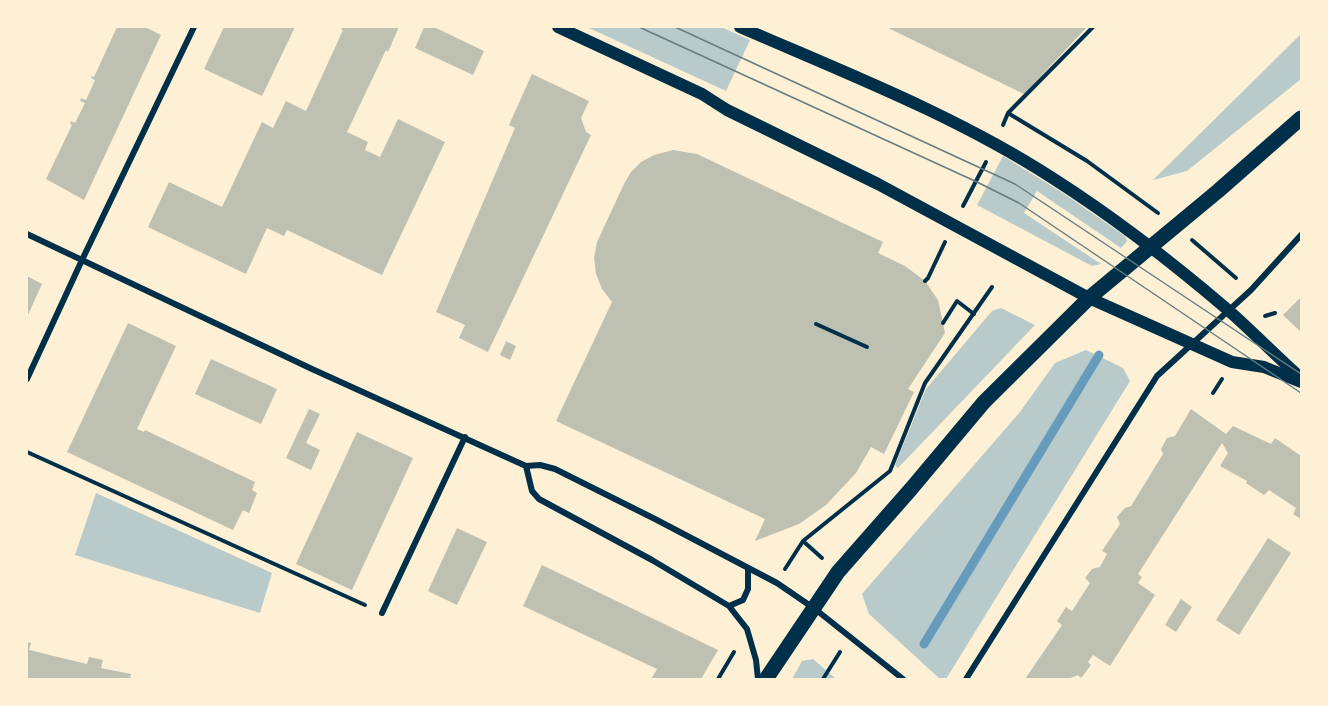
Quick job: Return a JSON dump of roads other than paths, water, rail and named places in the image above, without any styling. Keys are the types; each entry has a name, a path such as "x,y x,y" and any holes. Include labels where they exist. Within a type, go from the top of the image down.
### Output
{"main road":[{"path":"558,27 702,94 728,110 878,184 1089,298 1232,362 1264,368 1301,380"},
{"path":"740,27 893,94 995,143 1055,179 1151,246 1229,311 1301,380"},
{"path":"766,679 838,572 984,402 1089,298 1301,118"}],"street":[{"path":"27,379 194,27"},
{"path":"27,234 312,369 526,466 540,465 555,469 656,519 777,583 903,679"},
{"path":"966,679 1157,376 1251,290 1301,236"},
{"path":"382,613 465,438"},
{"path":"526,466 532,491 539,499 652,560 729,606 747,629 756,660 758,679"},
{"path":"729,606 743,600 746,595 749,583 748,568"}],"waterway":[{"path":"924,644 1099,355"}],"tram line":[{"path":"639,27 1019,203 1301,393"},
{"path":"675,27 1015,184 1301,374"}]}
